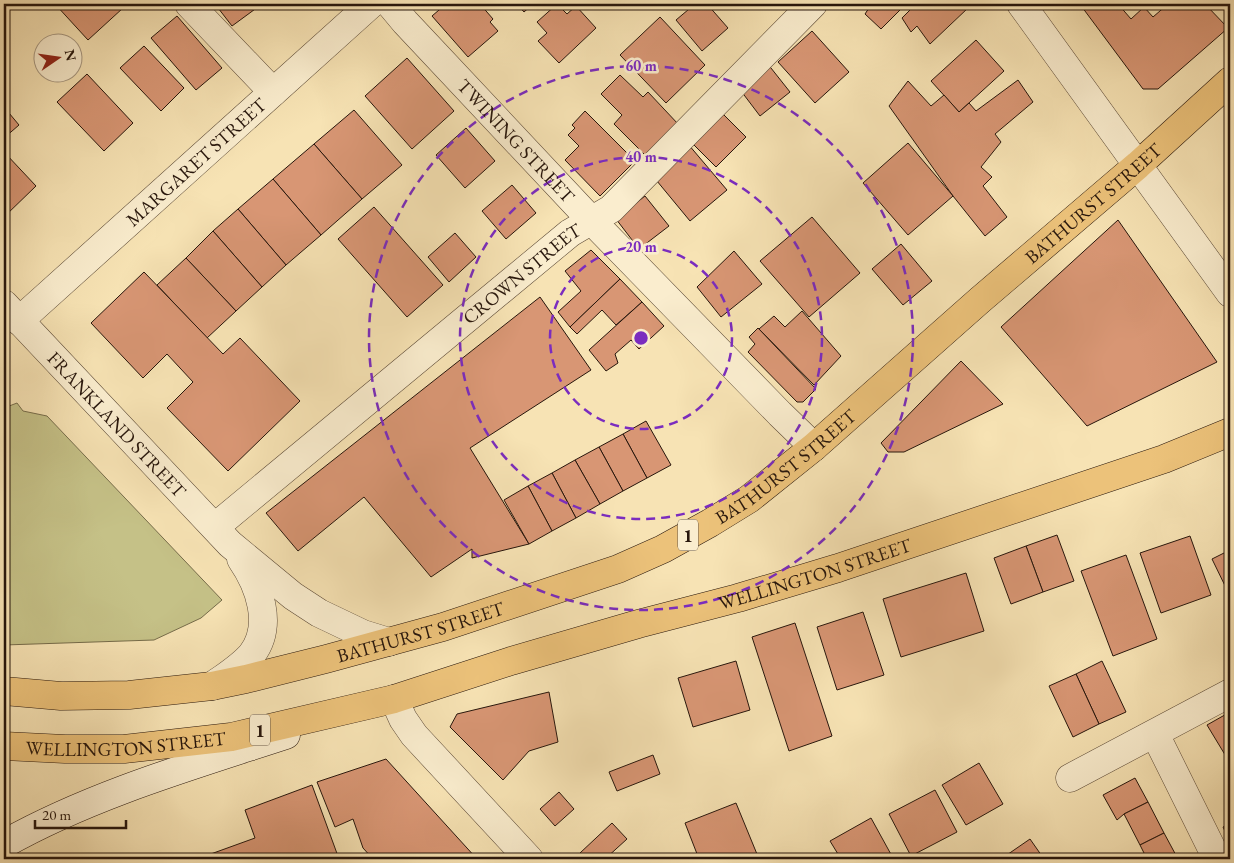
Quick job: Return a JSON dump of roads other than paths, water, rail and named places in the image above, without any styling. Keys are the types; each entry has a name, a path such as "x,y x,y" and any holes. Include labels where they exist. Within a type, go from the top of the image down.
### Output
{"highway":[{"name":"BATHURST STREET","path":"4,691 61,696 129,695 212,686 308,664 443,627 618,569 663,549 749,499 814,447 980,300 1138,165 1230,81"},
{"name":"WELLINGTON STREET","path":"4,746 124,749 231,737 394,699 529,656 838,568 1164,458 1230,432"}],"street":[{"path":"189,4 273,92"},
{"name":"MARGARET STREET","path":"12,312 273,92 371,4"},
{"name":"TWINING STREET","path":"390,4 591,220 814,447"},
{"name":"CROWN STREET","path":"223,536 570,233 610,209 813,4"},
{"path":"1021,4 1230,292"},
{"name":"FRANKLAND STREET","path":"12,312 223,536 293,596 319,613 363,634 389,642"},
{"name":"FRANKLAND STREET","path":"212,686 237,668 252,653 259,641 262,627 262,609 258,591 248,570 223,536"},
{"path":"1070,778 1230,693"},
{"path":"394,699 403,719 414,735 529,859"},
{"name":"WELLINGTON STREET","path":"4,844 70,810 240,750 394,699"},
{"path":"1155,734 1217,859"}]}
